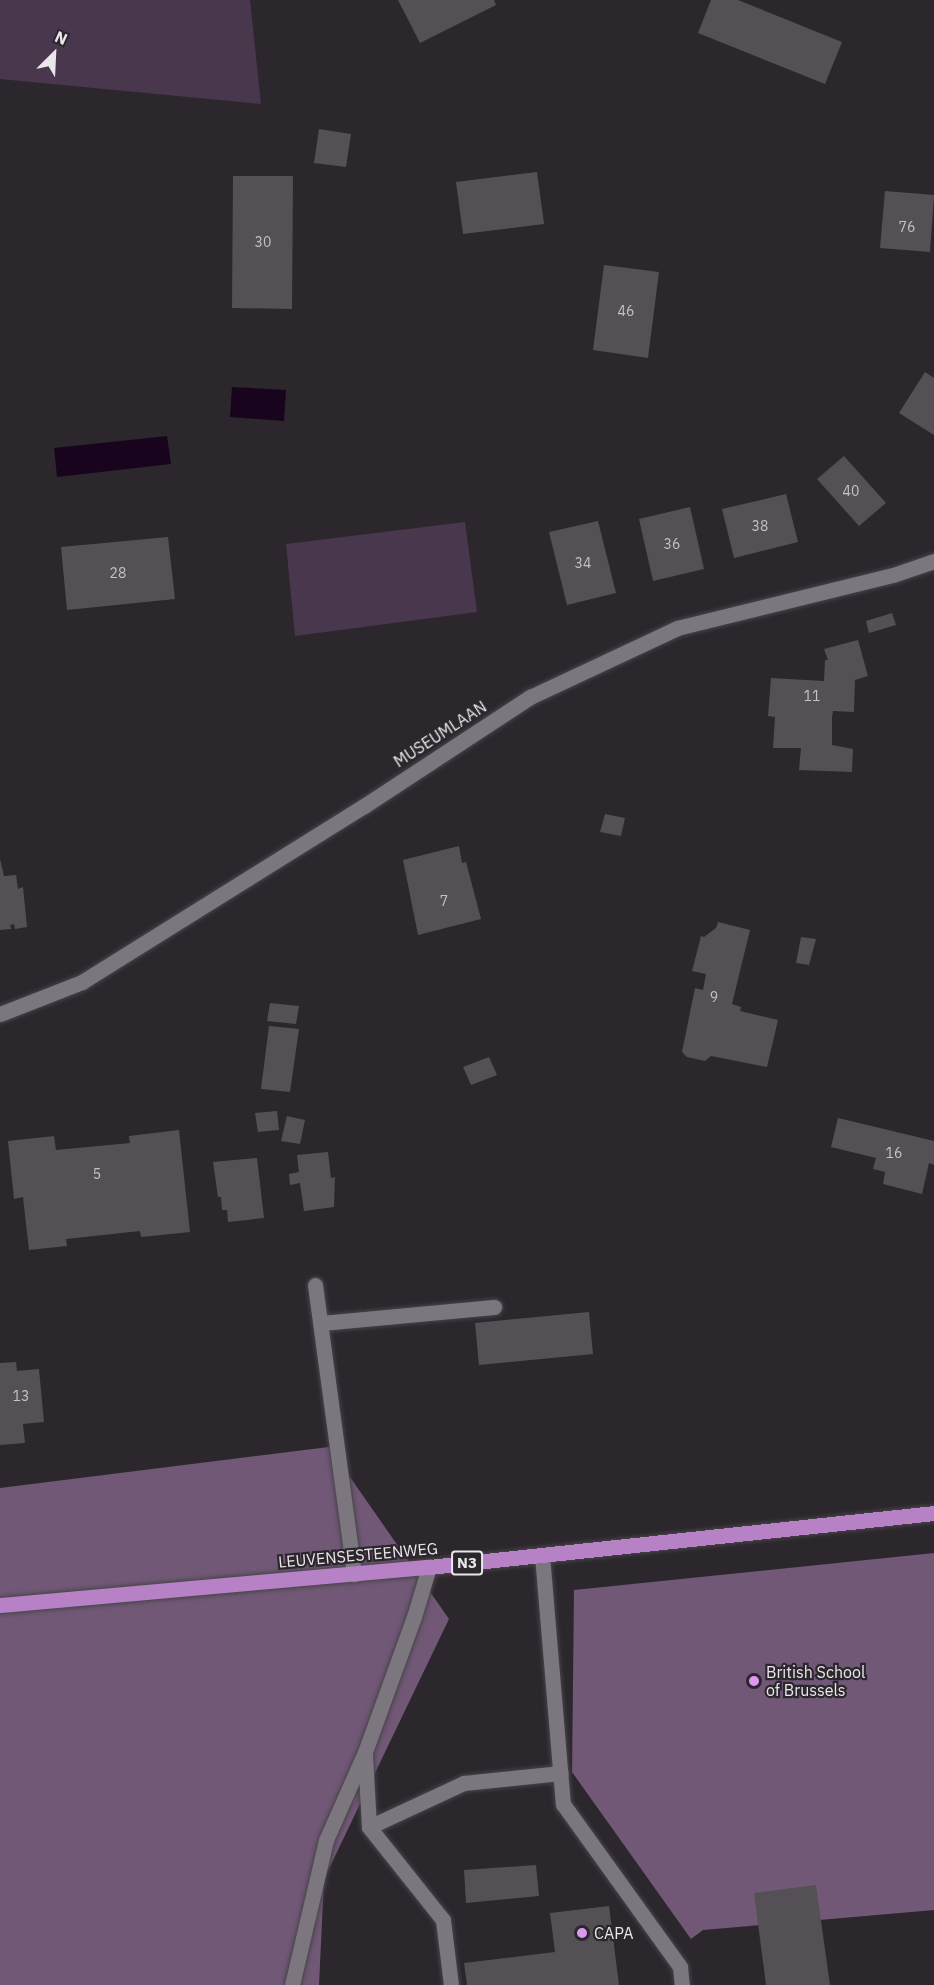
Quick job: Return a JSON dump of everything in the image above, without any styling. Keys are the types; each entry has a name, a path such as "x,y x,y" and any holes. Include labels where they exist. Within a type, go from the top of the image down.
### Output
{"main road":[{"name":"LEUVENSESTEENWEG","path":"0,1605 429,1567 934,1513"}],"street":[{"name":"MUSEUMLAAN","path":"0,1014 82,982 363,806 530,697 677,627 893,575 934,561"},
{"path":"315,1285 354,1574"},
{"path":"321,1323 494,1307"},
{"path":"542,1555 563,1804 680,1967 682,1985"},
{"path":"292,1985 326,1839 364,1752 414,1617 429,1567"},
{"path":"364,1752 369,1827 443,1920 451,1985"},
{"path":"369,1827 464,1783 560,1773"}],"shaded area":[{"path":"0,0 250,0 261,104 0,79"},
{"path":"232,387 286,390 284,421 230,417"},
{"path":"167,436 171,464 57,477 54,448"},
{"path":"465,522 477,612 295,636 286,544"},
{"path":"329,1447 449,1619 324,1879 319,1985 0,1985 0,1488"},
{"name":"British School of Brussels","path":"934,1553 934,1910 703,1930 691,1939 572,1772 574,1590"}],"building":[{"path":"398,0 494,0 496,5 420,43"},
{"path":"711,0 738,0 842,42 825,84 698,33"},
{"path":"319,129 351,134 346,167 314,163"},
{"path":"537,172 544,224 463,234 456,182"},
{"path":"233,176 293,176 292,309 232,308"},
{"path":"885,191 934,195 930,252 880,248"},
{"path":"604,265 659,272 648,358 593,350"},
{"path":"925,372 934,378 934,435 899,413"},
{"path":"844,456 886,503 859,526 817,479"},
{"path":"786,494 798,542 734,558 722,509"},
{"path":"690,507 704,569 653,581 639,519"},
{"path":"598,521 616,593 567,605 549,532"},
{"path":"168,537 175,599 67,610 61,547"},
{"path":"892,613 896,625 869,633 866,621"},
{"path":"858,640 868,676 855,680 854,712 833,711 832,717 832,745 853,749 852,772 799,770 801,748 773,748 775,717 768,716 771,678 824,681 825,660 828,660 824,649"},
{"path":"605,814 625,818 621,836 600,832"},
{"path":"459,846 462,863 466,862 481,919 418,935 403,860"},
{"path":"0,859 4,876 16,875 18,889 23,887 27,927 15,929 14,924 10,925 11,929 0,930"},
{"path":"718,922 750,930 732,1004 741,1007 740,1011 778,1020 767,1067 711,1056 705,1061 687,1057 682,1052 695,988 703,990 706,974 692,971 701,936 704,937 716,928"},
{"path":"801,937 816,939 809,965 796,963"},
{"path":"270,1003 299,1006 296,1024 267,1021"},
{"path":"269,1026 299,1029 290,1092 261,1089"},
{"path":"489,1057 497,1075 471,1085 463,1067"},
{"path":"277,1111 279,1130 258,1132 255,1113"},
{"path":"287,1116 305,1120 300,1144 281,1141"},
{"path":"838,1118 934,1141 934,1165 929,1163 922,1194 883,1184 885,1172 873,1169 876,1158 831,1147"},
{"path":"179,1130 190,1232 141,1237 140,1231 66,1239 67,1246 29,1250 23,1197 14,1199 8,1141 54,1136 56,1150 130,1143 129,1136"},
{"path":"328,1152 331,1178 335,1177 334,1207 304,1211 300,1183 290,1185 289,1174 299,1172 297,1155"},
{"path":"257,1158 264,1218 228,1222 227,1210 222,1210 221,1197 218,1197 213,1162"},
{"path":"589,1312 593,1354 479,1365 475,1323"},
{"path":"16,1362 17,1371 39,1369 44,1422 23,1424 25,1443 0,1445 0,1363"},
{"path":"536,1865 539,1896 466,1903 464,1870"},
{"path":"816,1885 830,1985 766,1985 754,1893"},
{"name":"CAPA","path":"609,1906 619,1985 467,1985 464,1963 555,1952 550,1913"}],"place":[{"name":"British School of Brussels","path":"754,1681"},
{"name":"CAPA","path":"582,1933"}]}
